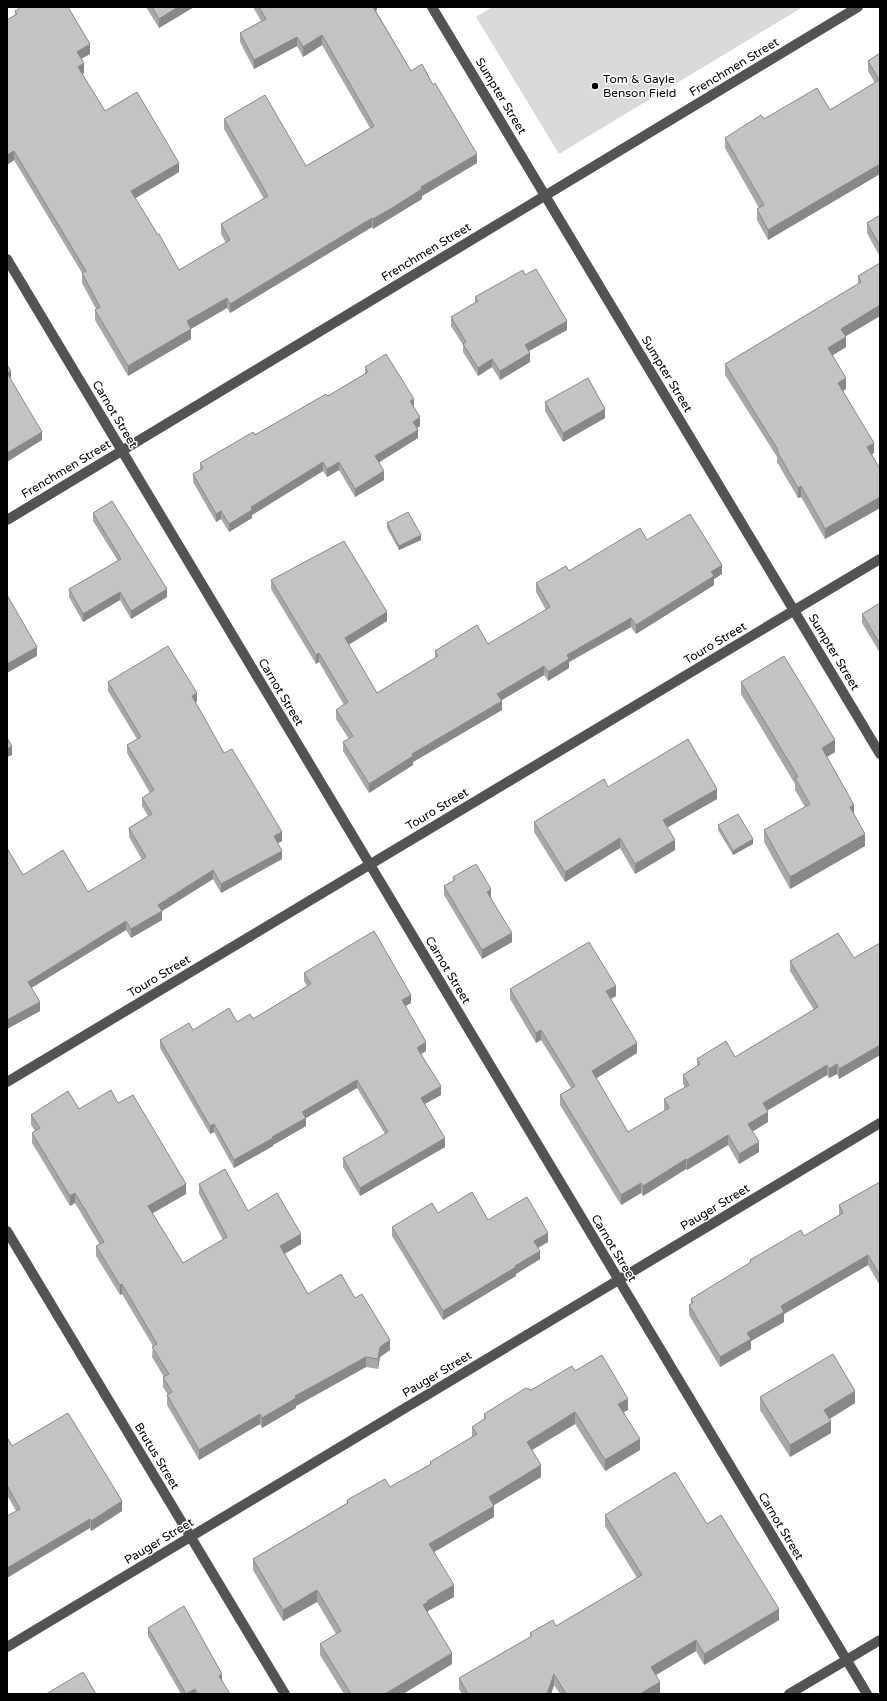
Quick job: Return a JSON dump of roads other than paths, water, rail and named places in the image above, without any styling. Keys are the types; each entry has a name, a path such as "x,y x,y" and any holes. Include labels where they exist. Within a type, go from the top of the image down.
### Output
{"street":[{"name":"Sumpter Street","path":"432,7 880,754"},
{"name":"Frenchmen Street","path":"7,520 858,7"},
{"name":"Carnot Street","path":"7,259 867,1694"},
{"name":"Touro Street","path":"7,1082 880,559"},
{"name":"Pauger Street","path":"7,1647 880,1123"},
{"name":"Brutus Street","path":"7,1231 284,1694"},
{"path":"789,1694 880,1640"}],"place":[{"name":"Tom & Gayle Benson Field","path":"595,86"}]}
